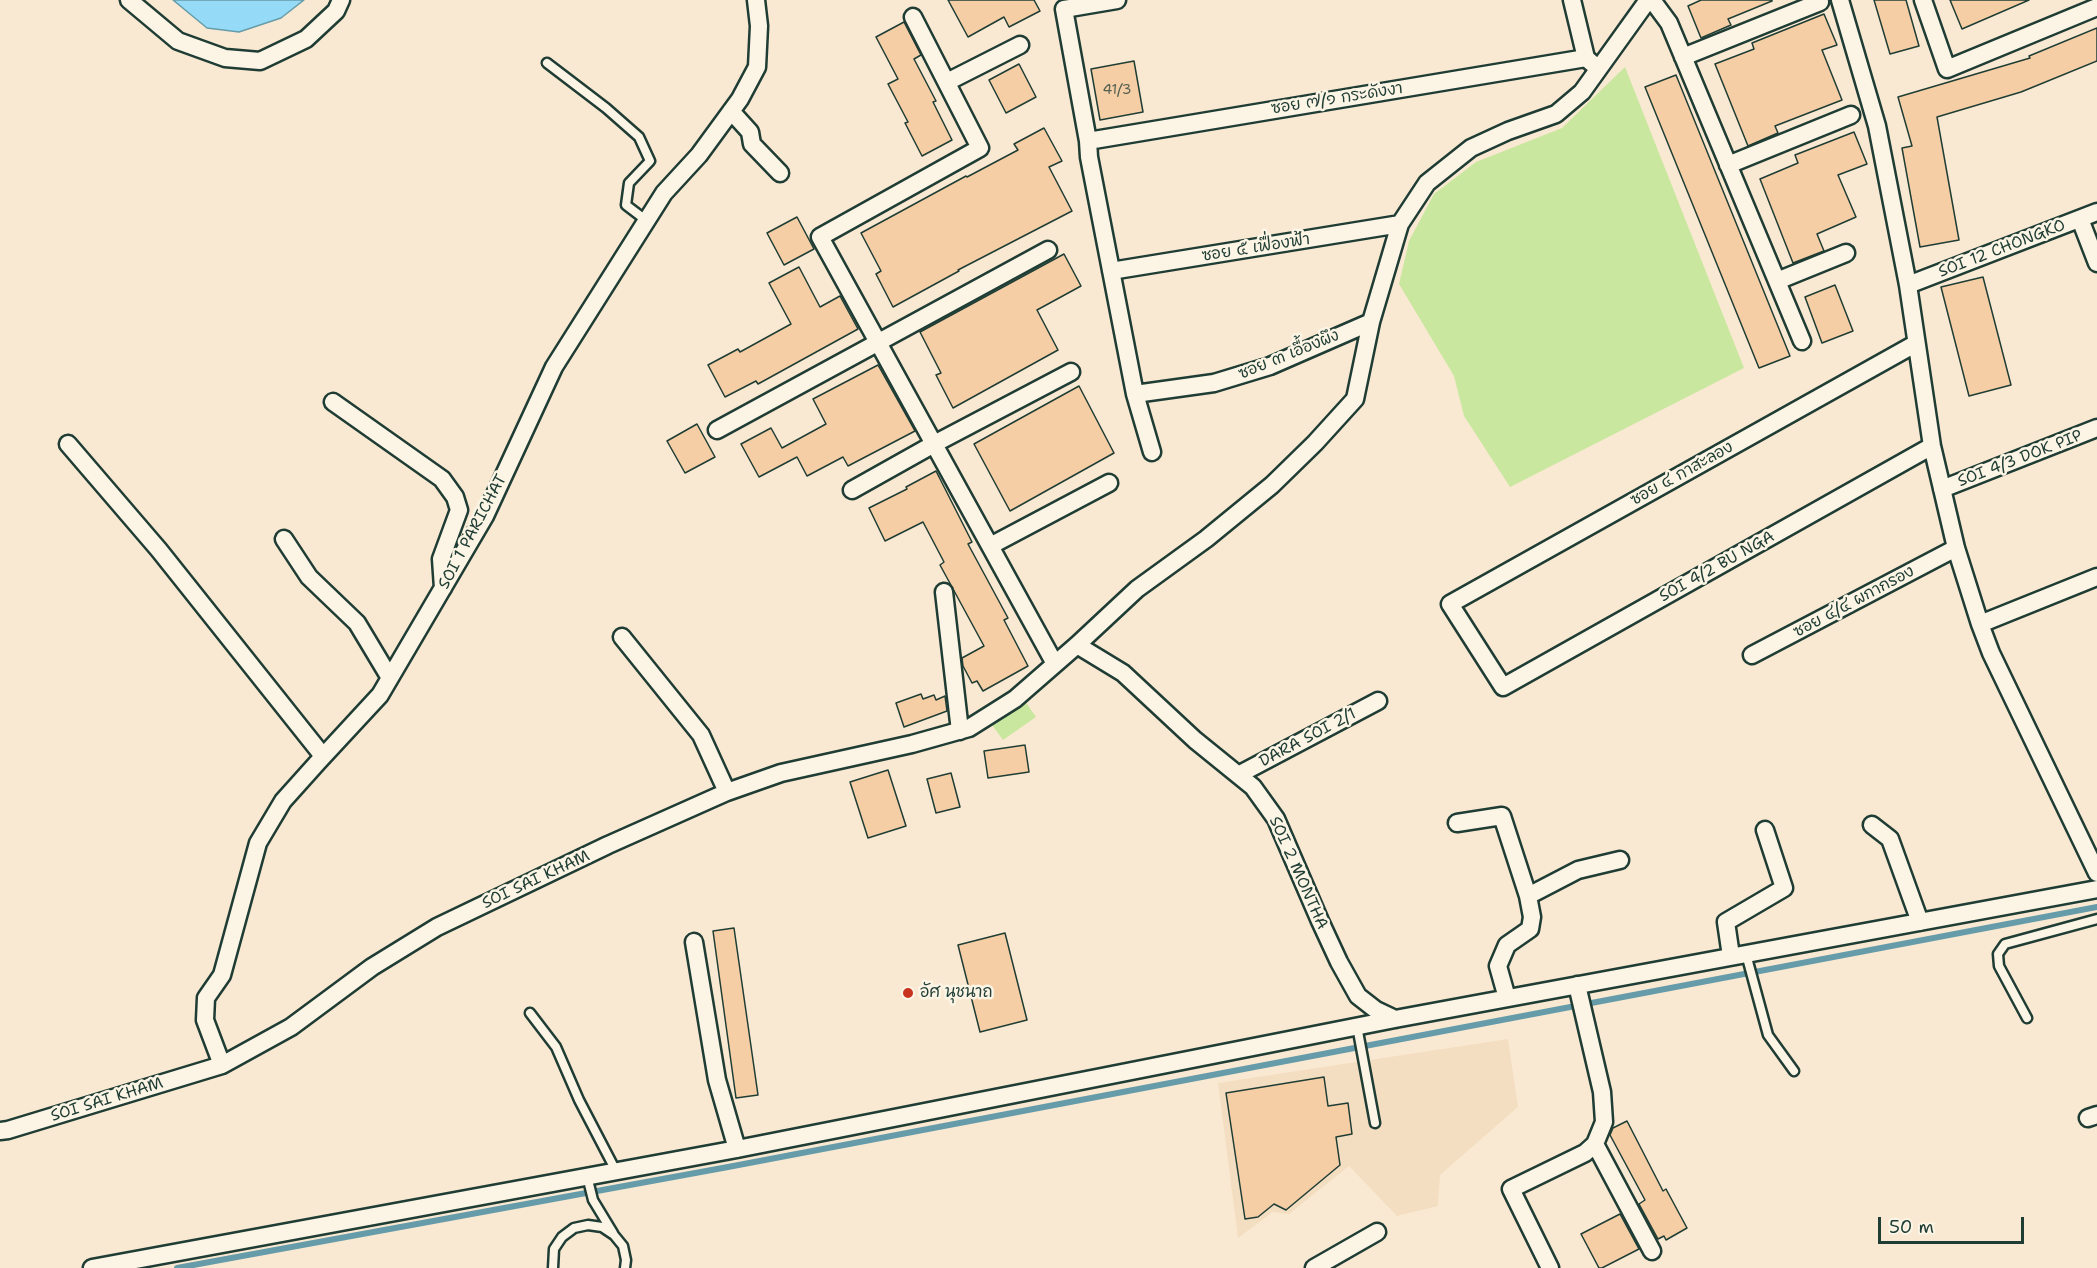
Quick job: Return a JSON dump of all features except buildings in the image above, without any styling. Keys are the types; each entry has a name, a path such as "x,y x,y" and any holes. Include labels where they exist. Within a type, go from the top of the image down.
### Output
{"street":[{"path":"129,0 178,41 225,58 260,61 306,39 336,11 341,0"},
{"name":"SOI 1 PARICHAT","path":"222,1065 205,1020 206,998 222,975 258,843 284,801 380,695 485,516 554,367 664,194 699,155 731,111 757,67 759,26 756,0"},
{"path":"1117,0 1064,9 1089,141 1089,157 1135,394 1152,452"},
{"path":"1572,0 1586,58 1599,70"},
{"path":"1650,0 1669,23 1802,342"},
{"name":"SOI SAI KHAM","path":"0,1131 222,1065 291,1027 372,967 437,927 608,845 727,792 781,773 912,744 969,728 1015,699 1137,589 1206,539 1272,485 1355,399 1371,322 1400,224 1427,183 1472,148 1508,131 1556,114 1582,92 1650,0"},
{"path":"1840,0 1877,126 1908,285 1932,446 1956,548 1991,653 2097,873"},
{"path":"1923,0 1947,69 2097,7"},
{"path":"1683,57 1820,2"},
{"path":"913,17 980,148 820,237 1055,664"},
{"path":"947,82 1020,45"},
{"name":"ซอย ๗/๑ กระดังงา","path":"1089,141 1586,58"},
{"path":"731,111 750,132 755,146 780,173"},
{"path":"1728,165 1851,115"},
{"name":"SOI 12 CHONGKO","path":"1908,285 2097,212"},
{"path":"2080,219 2097,263"},
{"name":"ซอย ๕ เฟื่องฟ้า","path":"1111,272 1400,224"},
{"path":"717,430 1048,250"},
{"path":"1777,281 1846,253"},
{"name":"ซอย ๓ เอื้องผึง","path":"1135,394 1214,383 1270,366 1371,322"},
{"name":"ซอย ๔ กาสะลอง","path":"1503,687 1450,604 1915,344"},
{"path":"852,490 1071,372"},
{"path":"333,402 442,479 455,497 459,510 441,560 443,588"},
{"name":"SOI 4/3 DOK PIP","path":"1942,489 2097,428"},
{"path":"68,444 159,550 323,756"},
{"name":"SOI 4/2 BU NGA","path":"1503,687 1932,446"},
{"path":"990,546 1109,483"},
{"path":"284,539 309,577 357,623 390,678"},
{"name":"ซอย ๔/๔ ผกากรอง","path":"1752,655 1956,548"},
{"path":"1980,624 2097,577"},
{"path":"944,592 960,730"},
{"path":"622,637 701,735 727,792"},
{"name":"SOI 2 MONTHA","path":"1077,645 1123,673 1195,740 1253,787 1276,819 1324,932 1358,996 1376,1010 1395,1019"},
{"name":"DARA SOI 2/1","path":"1238,775 1378,701"},
{"path":"1456,823 1502,816 1528,896 1532,917 1530,929 1507,945 1498,966 1507,998"},
{"path":"1872,825 1890,839 1920,922"},
{"path":"1738,955 1726,922 1784,888 1765,830"},
{"path":"1528,896 1578,870 1620,860"},
{"path":"92,1268 588,1180 616,1171 1358,1032 1395,1019 1507,998 1580,999 1738,955 2097,889"},
{"path":"694,942 717,1080 737,1149"},
{"path":"1550,1268 1511,1189 1585,1153 1595,1144 1604,1122 1602,1092 1580,999"},
{"path":"1595,1144 1652,1251"},
{"path":"1314,1268 1377,1233"}],"lane":[{"path":"547,63 606,108 639,137 650,161 629,183 626,205 647,221"},
{"path":"2027,1018 1999,966 1998,954 2005,944 2097,919"},
{"path":"1738,955 1753,984 1768,1035 1794,1071"},
{"path":"530,1013 556,1047 579,1100 616,1171"},
{"path":"1358,1032 1375,1124"},
{"path":"588,1180 593,1200 623,1246 625,1268"},
{"path":"553,1268 554,1249 562,1237 574,1228 588,1225 602,1227 614,1235"}],"shaded area":[{"path":"1508,1039 1518,1107 1440,1175 1438,1206 1397,1216 1349,1166 1289,1214 1273,1212 1238,1238 1218,1083"}],"green space":[{"path":"1625,67 1744,368 1510,487 1464,416 1454,376 1399,284 1409,241 1434,194 1476,162 1562,128"},
{"path":"1025,701 1036,717 1003,740 992,725"}],"water":[{"path":"173,0 304,0 281,18 239,32 207,28"}],"waterway":[{"path":"177,1268 728,1167 2097,907"}],"place":[{"name":"อัศ นุชนาถ","path":"908,993"}]}
